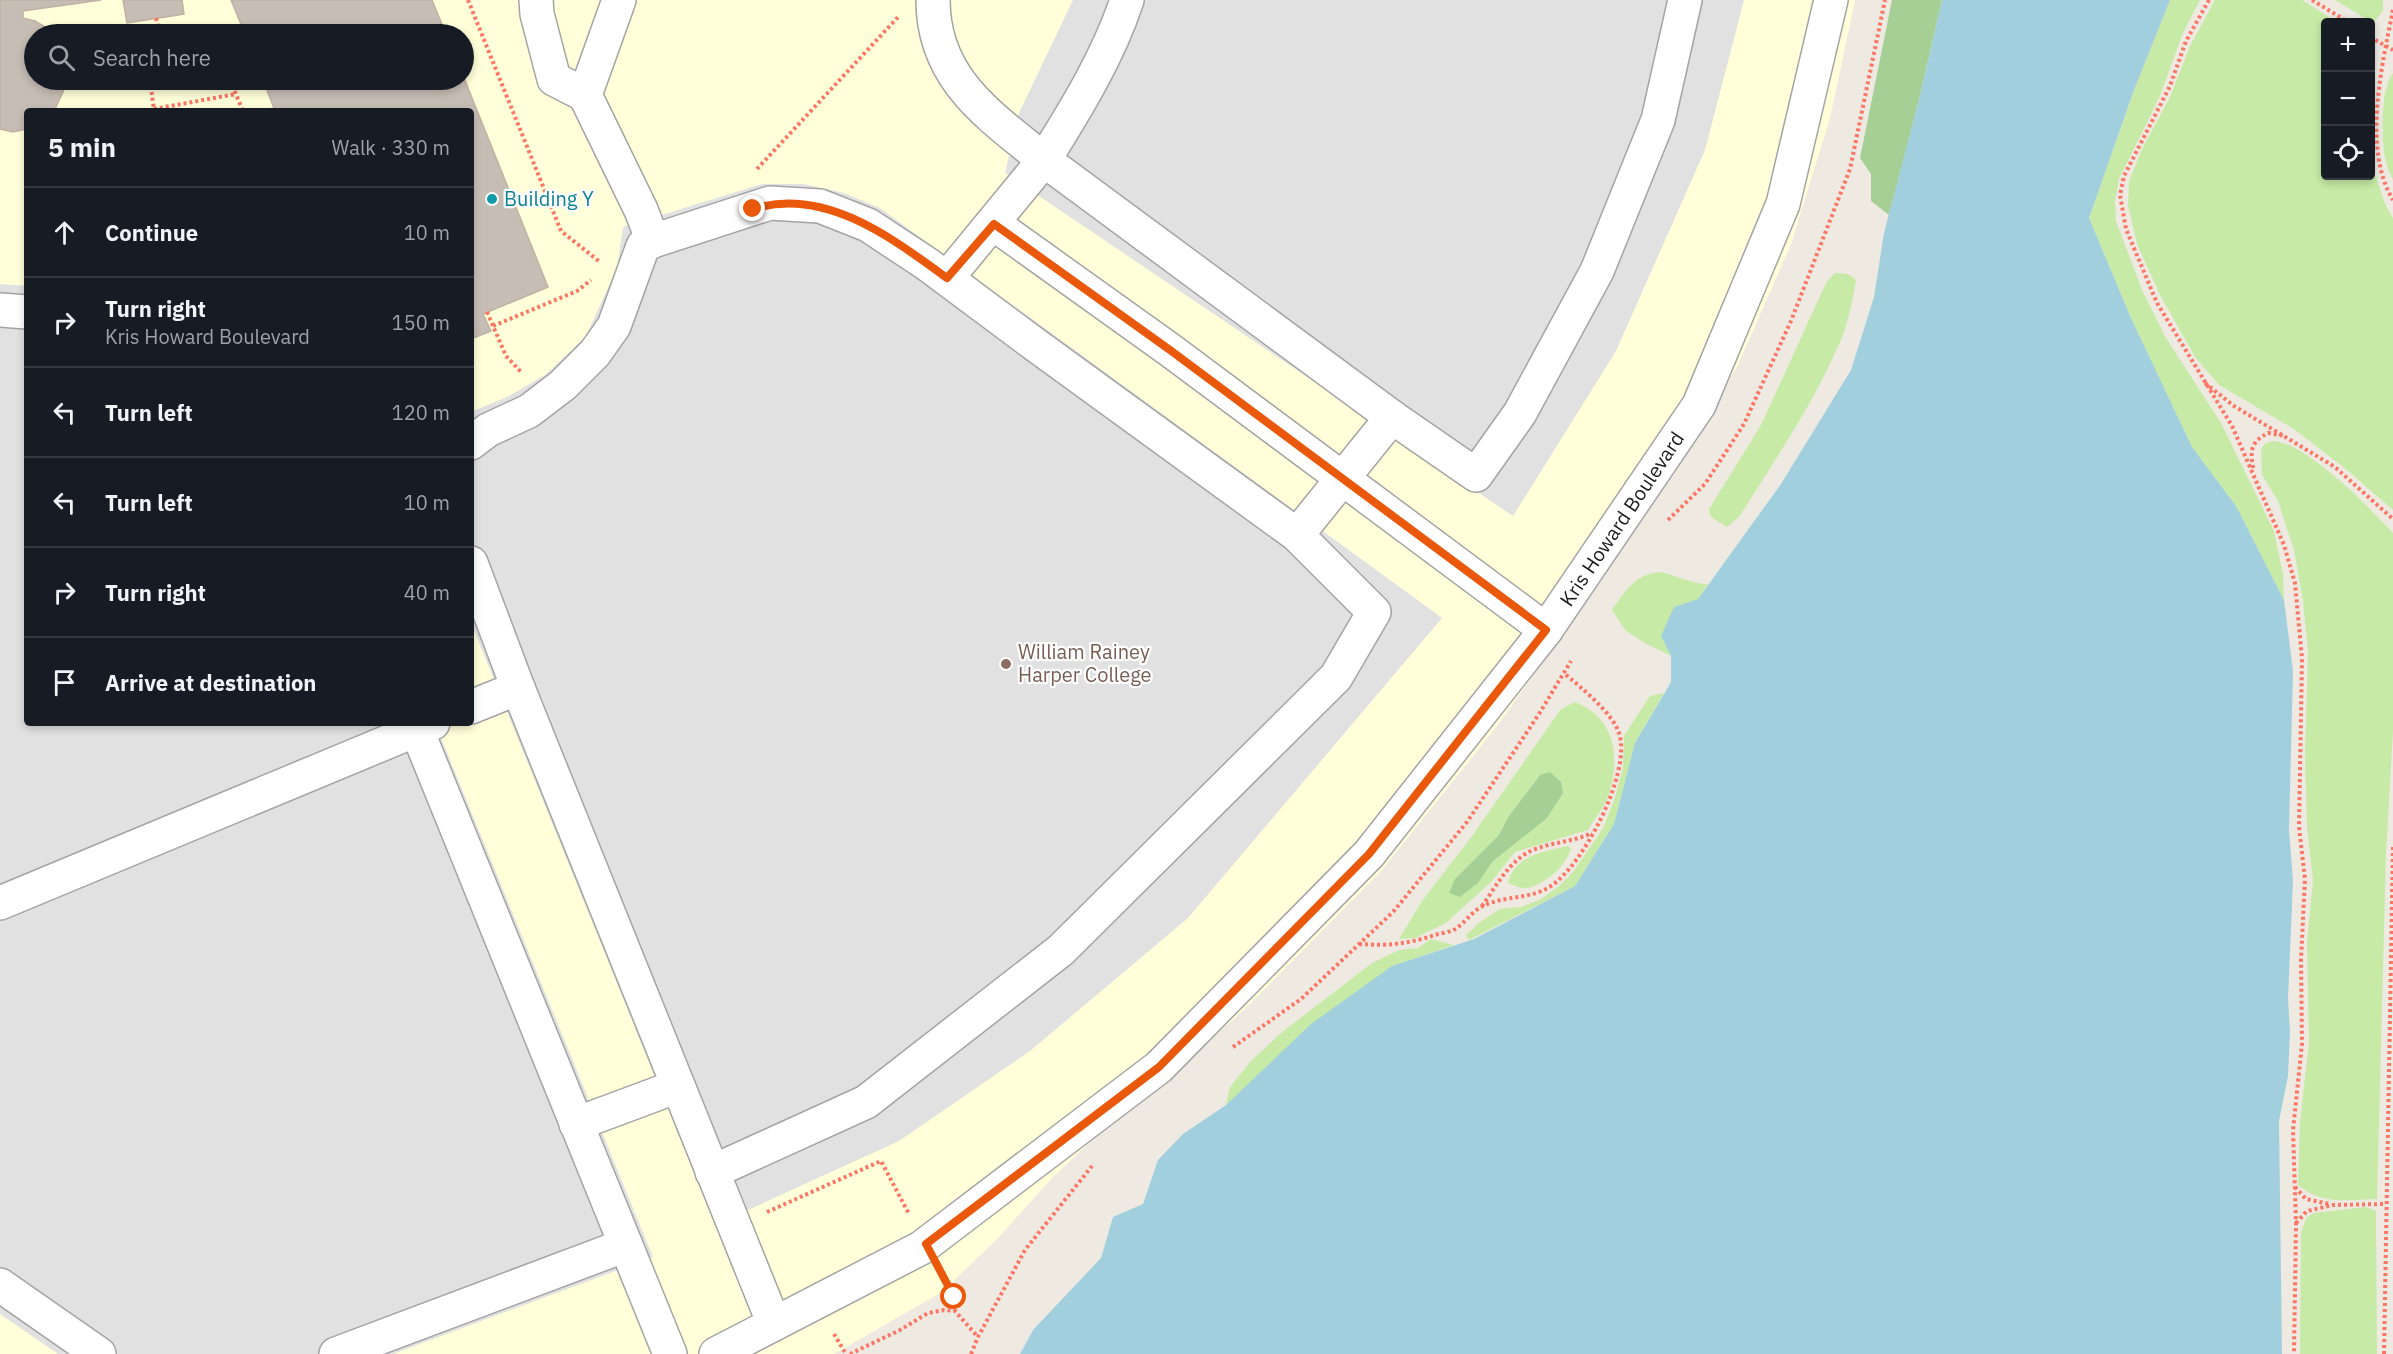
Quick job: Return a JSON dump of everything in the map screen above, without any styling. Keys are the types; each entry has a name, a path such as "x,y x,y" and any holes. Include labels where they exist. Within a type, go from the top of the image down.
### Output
{"lane":[{"path":"536,0 537,14 554,79 585,95 641,210 653,240"},
{"path":"585,95 619,0"},
{"path":"933,0 933,12 941,52 961,87 983,110 1044,160 1392,417 1476,476 1520,413 1597,271 1658,120 1685,0"},
{"path":"947,278 994,224 1044,160 1083,98 1119,24 1127,0"},
{"name":"Kris Howard Boulevard","path":"716,1354 926,1244 1159,1067 1369,854 1546,630 1699,405 1784,204 1831,0"},
{"path":"474,441 488,429 530,411 563,385 595,353 614,326 643,246 653,240 770,203 820,206 868,225 947,278 1297,535 1374,612 1336,677 1061,951 866,1102 712,1172"},
{"path":"994,224 1170,350 1546,630"},
{"path":"0,310 24,312"},
{"path":"1297,535 1392,417"},
{"path":"474,571 518,688 774,1324"},
{"path":"474,706 518,688"},
{"path":"0,903 419,726"},
{"path":"421,726 576,1124 670,1354"},
{"path":"576,1124 678,1086"},
{"path":"336,1354 626,1245"},
{"path":"0,1285 99,1354"}],"path":[{"path":"468,0 561,231 607,267"},
{"path":"2209,0 2186,41 2170,86 2124,176 2120,195 2126,229 2157,303 2232,426 2284,545 2295,583 2302,659 2299,827 2305,879 2301,960 2302,1044 2293,1130 2296,1223 2294,1354"},
{"path":"2312,0 2341,18"},
{"path":"2393,10 2386,46 2377,127 2379,158 2393,200"},
{"path":"156,18 158,24"},
{"path":"2375,40 2393,50"},
{"path":"151,90 154,108"},
{"path":"234,90 242,108"},
{"path":"164,108 236,94"},
{"path":"493,326 577,291 599,273"},
{"path":"487,312 506,356 525,376"},
{"path":"2203,380 2234,406 2289,437 2335,467 2393,519"},
{"path":"2255,475 2250,451 2256,440 2268,433 2289,437"},
{"path":"1481,907 1529,895 1551,886 1573,863 1593,833 1610,801 1621,754 1619,732 1596,700 1564,673"},
{"path":"1359,944 1390,946 1414,942 1455,929 1481,907 1518,858 1532,850 1578,840 1593,833"},
{"path":"2384,1354 2393,846"},
{"path":"2390,956 2393,950"},
{"path":"761,1214 880,1161 954,1297 955,1311 978,1337"},
{"path":"2295,1187 2306,1199 2332,1205"},
{"path":"2296,1223 2307,1211 2332,1205 2386,1204"},
{"path":"850,1354 900,1330 928,1313 944,1310 955,1311"}],"shaded area":[{"name":"William Rainey Harper College","path":"0,0 1855,0 1830,118 1791,244 1738,365 1676,471 1494,730 1382,870 1246,1008 1174,1072 1101,1132 1051,1179 998,1238 942,1292 834,1354 0,1354"},
{"path":"1073,0 1744,0 1705,150 1616,351 1513,516 1005,173 1019,113"},
{"path":"762,184 804,184 844,193 880,208 1442,618 1188,918 1030,1051 899,1141 715,1225 474,630 474,411 507,397 545,375 586,336 617,268 623,227"},
{"path":"0,284 24,286 24,726 436,726 653,1257 393,1354 58,1354 0,1314"}],"green space":[{"path":"1892,0 1942,0 1889,215 1871,201 1871,174 1860,158"},
{"path":"2170,0 2200,0 2183,33 2160,96 2119,179 2115,201 2116,221 2142,290 2166,338 2221,423 2274,531 2283,574 2284,600 2236,506 2192,447 2131,318 2089,218 2134,90"},
{"path":"2215,0 2302,0 2331,18 2321,18 2321,180 2375,180 2375,174 2385,204 2393,218 2393,510 2347,470 2294,429 2219,385 2195,357 2160,295 2137,244 2128,205 2129,181 2142,149 2170,97 2190,46"},
{"path":"2335,0 2383,0 2383,11 2375,21 2375,18 2365,18"},
{"path":"2393,73 2393,180 2386,162 2383,129 2386,91"},
{"path":"1835,273 1847,274 1856,281 1842,337 1829,367 1792,432 1739,517 1727,527 1711,517 1709,509 1761,425 1827,281"},
{"path":"2272,441 2286,444 2319,464 2353,493 2393,533 2393,731 2386,855 2377,1199 2336,1200 2316,1196 2298,1185 2300,1122 2309,1042 2307,942 2313,880 2307,828 2305,754 2308,652 2303,601 2294,550 2278,501 2262,475 2261,450 2264,444"},
{"path":"1661,572 1708,584 1698,599 1661,635 1671,656 1625,630 1612,610 1638,579"},
{"path":"1664,693 1635,743 1614,824 1575,886 1469,940 1466,935 1480,922 1500,909 1521,907 1541,899 1573,872 1603,828 1614,801 1623,768 1624,736 1650,696"},
{"path":"1575,702 1589,709 1607,729 1612,741 1614,768 1612,783 1606,801 1588,830 1515,852 1491,882 1446,923 1415,938 1399,939 1422,901 1472,836 1561,709","holes":["1540,775 1518,840 1492,862 1455,879 1500,835 1509,816"]},
{"path":"1550,772 1561,782 1563,793 1547,818 1492,862 1478,883 1460,897 1449,893 1455,879 1499,835 1509,816 1540,775"},
{"path":"1568,846 1571,848 1565,861 1554,874 1540,884 1526,888 1508,883 1511,874 1531,856"},
{"path":"1431,939 1454,945 1392,966 1226,1105 1230,1087 1251,1061 1281,1033 1372,963 1399,950 1418,948"},
{"path":"2366,1207 2376,1211 2377,1354 2300,1354 2301,1233 2306,1218 2313,1213"}],"water":[{"path":"1942,0 2170,0 2134,90 2089,218 2131,318 2192,447 2236,506 2284,600 2293,671 2289,830 2293,881 2288,999 2290,1032 2288,1076 2279,1121 2282,1354 1020,1354 1033,1330 1101,1258 1113,1217 1143,1204 1158,1160 1183,1134 1226,1105 1311,1024 1392,966 1474,939 1575,886 1614,824 1635,743 1671,682 1671,656 1661,636 1674,607 1698,599 1781,484 1851,370 1874,297 1884,233 1920,96"}],"building":[{"path":"0,0 101,0 23,11 23,18 40,24 24,24 24,90 63,90 63,92 55,108 24,108 24,130 13,132 0,129"},
{"path":"123,0 182,0 184,14 127,23"},
{"path":"231,0 432,0 442,24 241,24"},
{"name":"Building Y","path":"267,90 469,90 548,287 483,314 491,331 474,338 474,108 274,108"}],"place":[{"name":"Building Y","path":"492,199"},
{"name":"William Rainey Harper College","path":"1006,664"}],"route":[{"path":"753,209 770,203 820,206 868,225 947,278 994,224 1170,350 1546,630 1369,854 1159,1067 926,1244 954,1297"}]}
